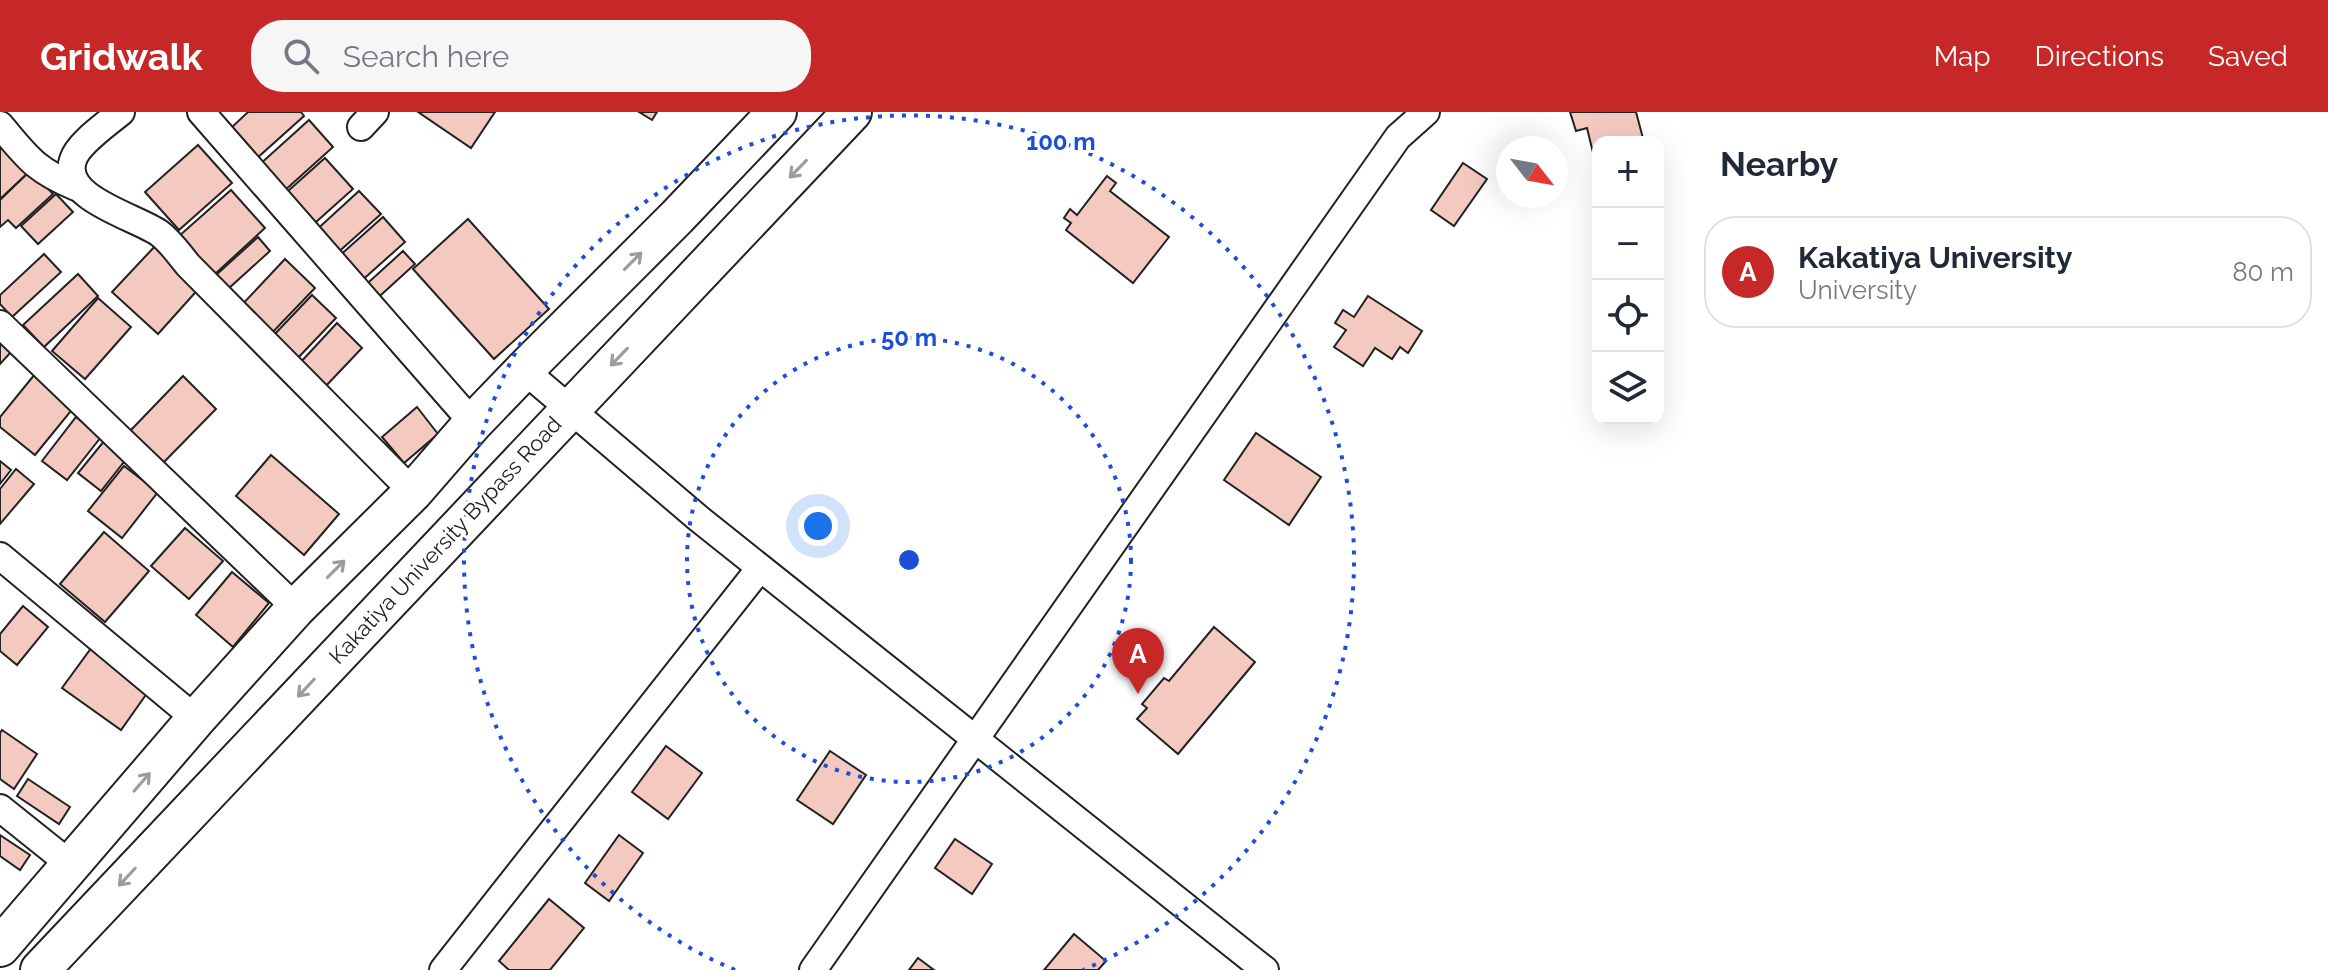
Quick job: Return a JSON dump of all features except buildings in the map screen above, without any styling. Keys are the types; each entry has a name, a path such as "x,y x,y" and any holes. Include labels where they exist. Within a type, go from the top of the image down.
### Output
{"main road":[{"path":"1,944 296,608 413,492 473,423 777,112"},
{"name":"Kakatiya University Bypass Road","path":"40,970 852,112"}],"street":[{"path":"76,187 71,174 72,160 78,150 121,112"},
{"path":"201,112 473,423"},
{"path":"813,970 1398,137 1426,112"},
{"path":"0,125 31,162 43,171 163,236 413,492"},
{"path":"0,324 296,608"},
{"path":"524,370 698,518 1265,970"},
{"path":"0,556 196,719"},
{"path":"443,970 760,568"},
{"path":"0,808 70,864"}],"place":[{"name":"Kakatiya University","path":"1138,694"}]}
